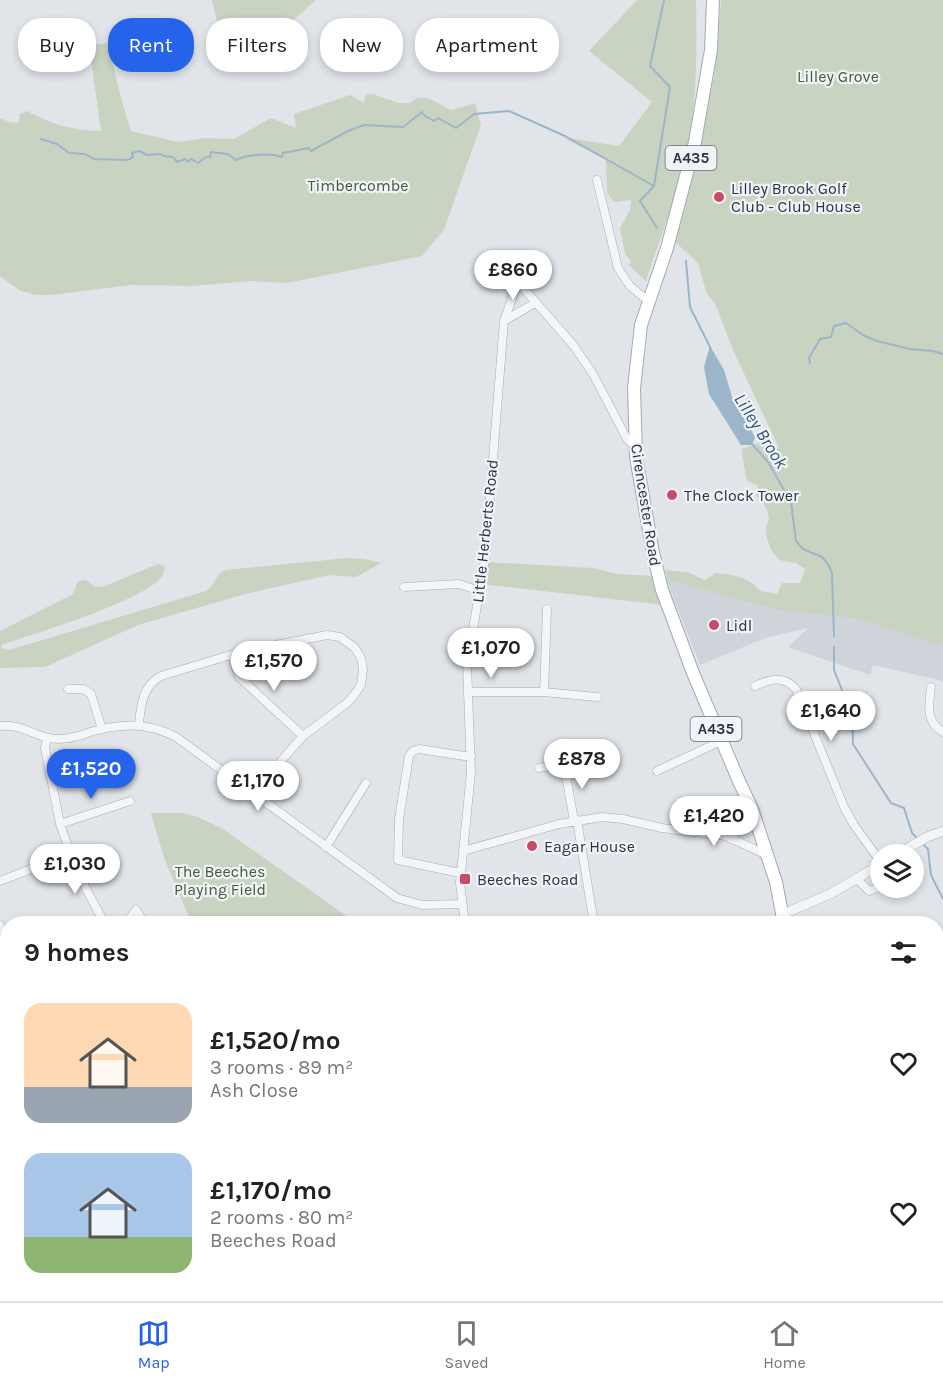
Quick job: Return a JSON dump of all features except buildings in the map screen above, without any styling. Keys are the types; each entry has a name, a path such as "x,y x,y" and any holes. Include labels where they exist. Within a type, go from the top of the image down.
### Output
{"main road":[{"name":"Cirencester Road","path":"714,0 711,50 697,134 667,248 641,325 636,365 635,443 658,579 721,741 752,809 769,856 782,916"}],"street":[{"path":"597,180 618,268 630,286 648,301"},
{"name":"Little Herberts Road","path":"463,916 460,873 469,809 471,757 467,664 485,559 504,321 518,282 535,303"},
{"path":"504,321 535,303 573,345 593,374 627,439 635,443"},
{"path":"404,587 459,584 480,591"},
{"path":"544,692 547,609"},
{"path":"139,724 143,696 156,679 232,655 330,635 346,640 361,658 362,680 358,690 347,704 303,736 253,793"},
{"path":"232,655 239,677 303,736"},
{"path":"755,686 779,679 796,690 844,807 870,848"},
{"path":"931,687 929,716 935,726 943,732"},
{"path":"68,689 83,690 91,694 102,729"},
{"path":"469,692 544,692 597,697"},
{"path":"0,726 18,726 47,738 71,738 122,725 139,724 157,729 176,737 403,901 422,905 461,904"},
{"path":"47,738 45,748 60,824 78,874 101,916"},
{"path":"657,771 721,741"},
{"path":"460,873 398,860 399,819 409,756 413,751 419,749 471,757"},
{"path":"539,768 587,760"},
{"path":"564,764 593,916"},
{"path":"326,847 366,783"},
{"path":"60,824 130,801"},
{"path":"731,839 752,809"},
{"path":"463,851 575,820 612,818 662,828 720,835 769,856"},
{"path":"915,844 943,831"},
{"path":"0,881 70,854"},
{"path":"789,916 870,870"},
{"path":"857,879 870,891"}],"shaded area":[{"path":"665,577 813,609 828,597 943,640 943,681 873,665 870,675 788,647 808,628 765,638 700,665"}],"green space":[{"path":"212,0 316,0 295,18 216,18"},
{"path":"637,0 696,0 696,71 689,141 676,194 646,281 629,265 631,261 625,254 620,228 630,210 631,200 614,202 607,193 606,160 562,137 619,146 652,102 589,51"},
{"name":"Lilley Grove","path":"721,0 943,0 943,646 854,618 783,611 668,580 665,570 687,572 705,580 715,573 740,577 760,591 777,594 782,583 800,583 805,569 796,563 779,560 771,550 767,538 766,527 769,518 767,509 755,494 758,486 746,480 742,449 765,440 779,448 734,352 716,306 706,291 698,263 670,237 714,78"},
{"name":"Timbercombe","path":"108,43 108,72 115,72 131,131 178,142 204,138 234,139 271,118 296,128 294,114 350,95 364,103 366,95 373,94 398,103 410,103 420,97 431,99 452,110 475,103 481,125 444,230 422,256 287,283 251,281 192,286 131,285 51,295 35,295 19,290 0,276 0,118 18,123 20,114 27,111 63,126 101,131 93,72 96,72 96,44"},
{"path":"348,558 381,563 356,577 329,575 245,594 138,625 45,667 0,668 0,631 73,594 78,581 86,580 95,587 105,586 158,564 165,566 163,575 153,585 136,595 88,615 2,645 1,648 9,650 206,591 225,570"},
{"path":"484,562 593,568 617,574 654,576 664,605 481,584"},
{"name":"The Beeches Playing Field","path":"151,813 182,813 198,817 223,829 347,916 189,916 164,858"}],"water":[{"path":"710,346 724,370 732,397 755,437 752,445 741,445 709,394 704,367"}],"waterway":[{"name":"Lilley Brook","path":"657,228 640,201 654,186 670,87 650,66 664,0"},
{"path":"41,139 57,144 69,153 85,154 94,159 128,160 133,157 132,153 139,151 147,155 161,154 173,157 177,162 185,159 188,162 191,159 198,163 210,157 211,152 228,154 236,160 258,155 282,157 283,153 309,148 311,151 364,125 403,127 422,112 434,121 438,118 456,128 474,114 509,111 565,136 654,186"},
{"name":"Lilley Brook","path":"686,261 690,307 711,349"},
{"path":"810,363 809,358 820,339 831,337 834,326 846,323 863,335 877,341 943,354"},
{"name":"Lilley Brook","path":"752,444 768,462 791,502 796,541 803,549 822,557 832,573 834,636"},
{"name":"Lilley Brook","path":"834,647 834,670 852,715 853,744 891,803 904,808 912,833 918,839"},
{"name":"Lilley Brook","path":"922,843 928,849 931,875 943,899"}],"place":[{"name":"Lilley Brook Golf Club - Club House","path":"719,197"},
{"name":"The Clock Tower","path":"672,495"},
{"name":"Lidl","path":"714,625"},
{"name":"Eagar House","path":"532,846"},
{"name":"Beeches Road","path":"465,879"}]}
